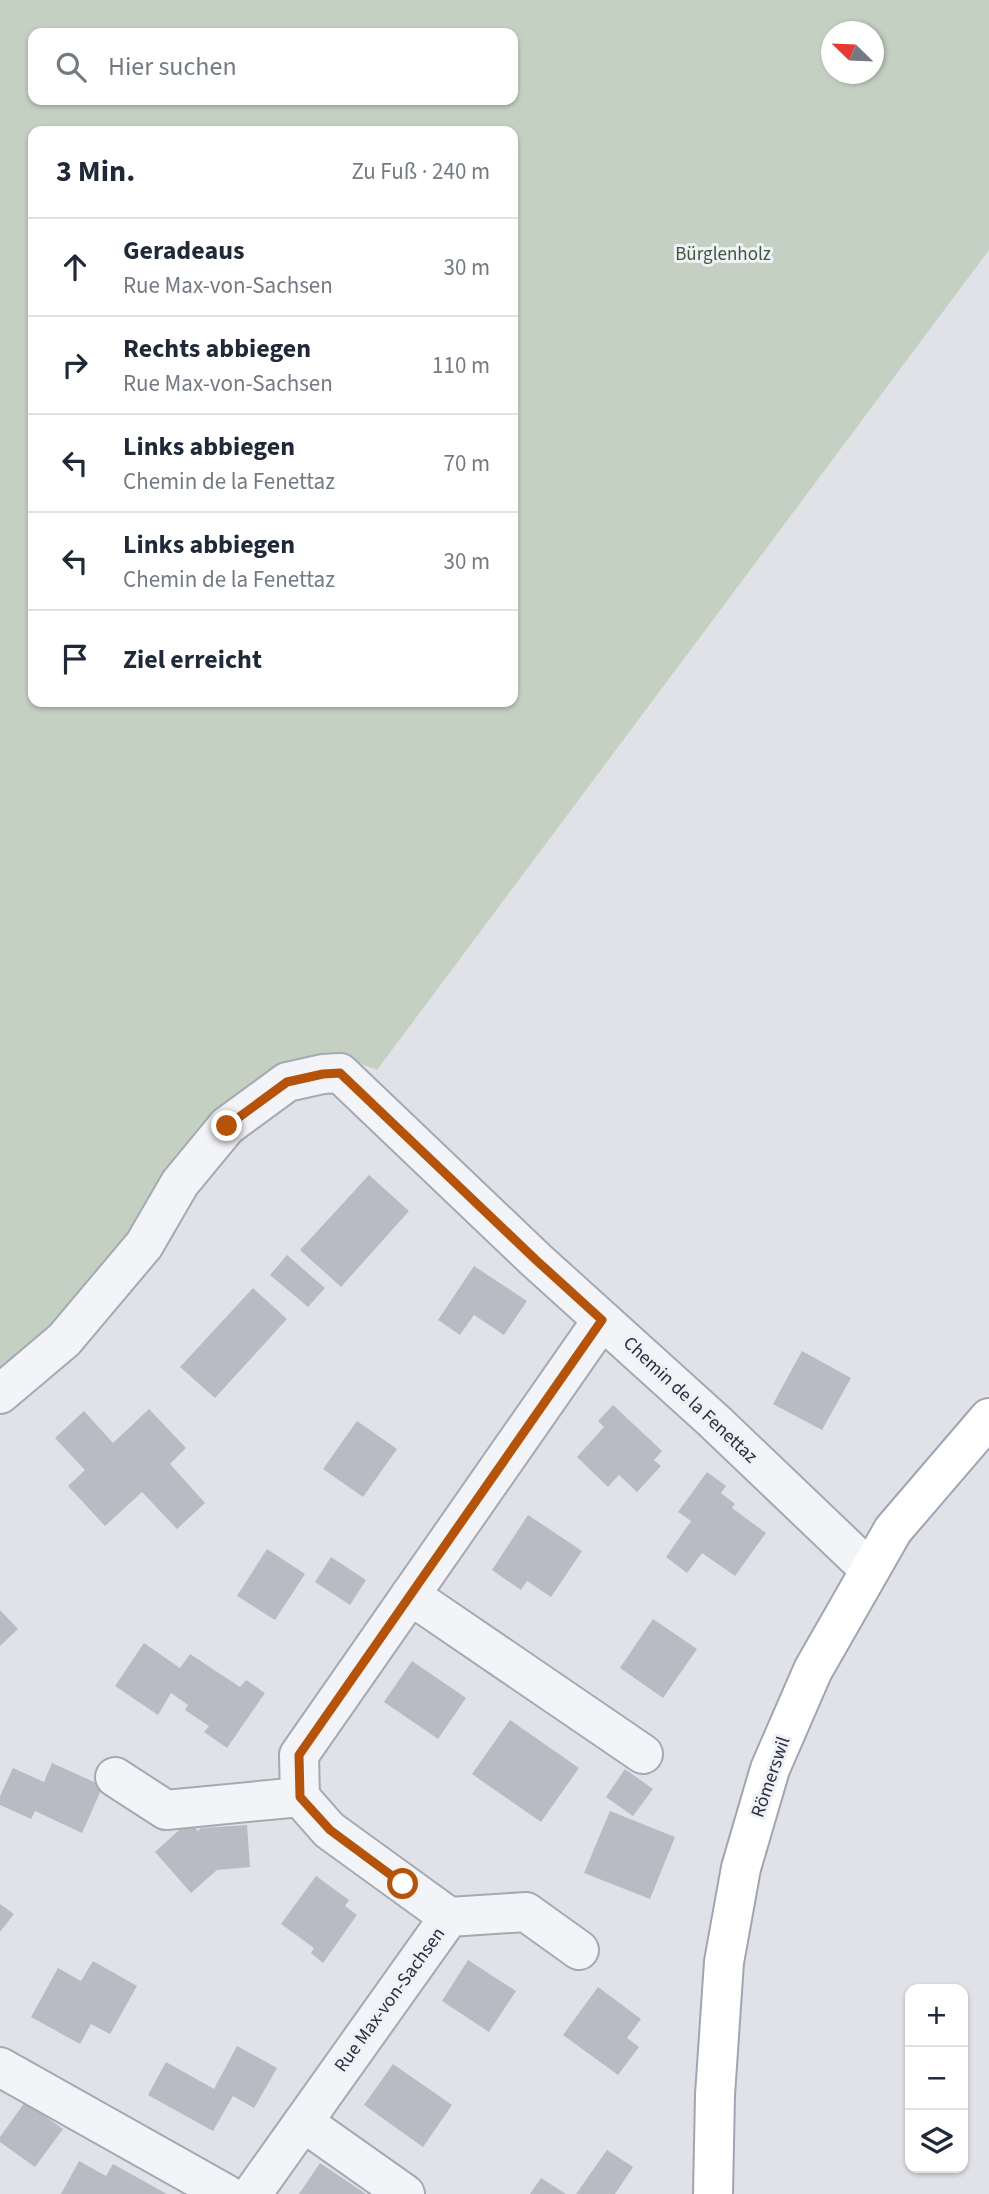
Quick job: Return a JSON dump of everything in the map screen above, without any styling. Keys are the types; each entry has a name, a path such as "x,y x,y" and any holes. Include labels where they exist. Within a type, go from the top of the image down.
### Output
{"main road":[{"name":"Römerswil","path":"713,2194 715,2095 724,1962 741,1868 770,1769 813,1670 893,1530 989,1418"}],"street":[{"name":"Chemin de la Fenettaz","path":"0,1394 64,1340 144,1245 180,1183 227,1126 287,1082 340,1073 536,1260 714,1421 870,1570"},
{"path":"115,1777 166,1810 300,1797 299,1755 602,1320"},
{"path":"410,1595 643,1754"},
{"name":"Rue Max-von-Sachsen","path":"252,2194 450,1917 330,1830 300,1797"},
{"path":"450,1917 526,1912 579,1951"},
{"path":"0,2067 226,2194"},
{"path":"303,2122 405,2194"}],"green space":[{"name":"Bürglenholz","path":"0,0 989,0 989,250 377,1070 341,1056 287,1068 55,1330 0,1378"}],"building":[{"path":"369,1175 409,1211 341,1287 300,1250"},
{"path":"287,1255 325,1288 308,1307 270,1275"},
{"path":"474,1266 527,1301 504,1335 474,1315 460,1335 438,1320"},
{"path":"253,1288 287,1319 215,1398 180,1367"},
{"path":"802,1351 851,1378 822,1430 773,1404"},
{"path":"613,1405 662,1451 654,1460 661,1466 637,1492 619,1475 608,1487 577,1457 604,1427 598,1421"},
{"path":"149,1409 186,1448 170,1464 205,1503 177,1529 142,1492 105,1526 68,1486 85,1470 55,1438 84,1411 113,1443"},
{"path":"357,1421 397,1449 363,1497 323,1469"},
{"path":"707,1472 726,1486 721,1493 735,1504 732,1508 766,1533 735,1576 702,1553 687,1573 666,1557 691,1521 678,1512"},
{"path":"528,1515 582,1551 551,1597 527,1581 521,1590 492,1570"},
{"path":"267,1549 305,1574 275,1620 237,1596"},
{"path":"331,1557 366,1580 350,1605 315,1582"},
{"path":"0,1610 18,1629 0,1646"},
{"path":"653,1619 697,1649 663,1698 620,1668"},
{"path":"144,1643 180,1668 190,1654 240,1687 246,1680 265,1693 227,1748 204,1732 209,1726 185,1710 188,1705 171,1693 158,1715 115,1686"},
{"path":"412,1661 466,1698 438,1739 384,1702"},
{"path":"510,1720 579,1768 541,1822 472,1774"},
{"path":"52,1763 103,1786 82,1833 35,1811 31,1819 0,1805 0,1796 13,1768 44,1782"},
{"path":"625,1769 653,1789 633,1816 606,1797"},
{"path":"610,1811 675,1837 650,1899 584,1873"},
{"path":"189,1821 198,1831 201,1828 247,1825 250,1867 217,1870 191,1893 155,1852"},
{"path":"316,1876 349,1900 345,1906 357,1915 323,1963 311,1953 314,1948 281,1924"},
{"path":"0,1904 14,1914 0,1932"},
{"path":"468,1960 516,1991 489,2032 442,2001"},
{"path":"93,1961 137,1986 110,2034 91,2024 80,2044 31,2017 58,1968 81,1981"},
{"path":"598,1987 641,2019 627,2038 639,2047 618,2075 563,2035"},
{"path":"237,2046 277,2068 254,2108 233,2096 213,2131 148,2095 166,2062 214,2089"},
{"path":"393,2064 452,2105 423,2147 364,2105"},
{"path":"25,2102 63,2129 35,2167 0,2142 0,2137"},
{"path":"607,2150 633,2167 615,2194 576,2194"},
{"path":"79,2161 106,2176 113,2164 167,2194 61,2194"},
{"path":"320,2163 366,2194 299,2194"},
{"path":"541,2178 566,2194 530,2194"}],"route":[{"path":"227,1126 287,1082 340,1073 602,1320 299,1755 300,1797 330,1830 403,1884"}]}
